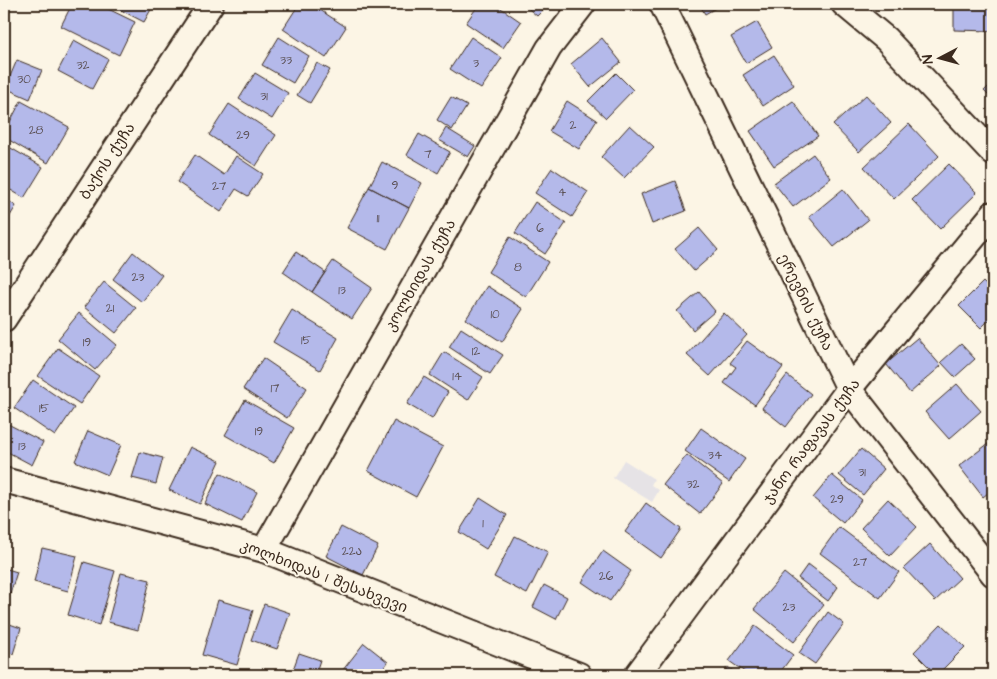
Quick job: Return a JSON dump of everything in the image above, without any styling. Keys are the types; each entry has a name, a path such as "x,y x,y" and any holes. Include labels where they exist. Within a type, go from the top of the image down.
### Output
{"street":[{"name":"ბაქოს ქუჩა","path":"4,319 211,4"},
{"name":"კოლხიდას ქუჩა","path":"264,550 549,48 583,4"},
{"name":"ერევნის ქუჩა","path":"662,4 849,389 993,574"},
{"path":"844,4 886,39 993,153"},
{"name":"ჯანო რაფავას ქუჩა","path":"636,675 849,389 993,214"},
{"name":"კოლხიდას I შესახვევი","path":"4,480 264,550 579,675"}],"shaded area":[{"path":"624,460 654,479 651,485 659,490 652,502 613,478"}],"building":[{"path":"72,4 98,4 135,22 119,55 61,26"},
{"path":"109,4 154,4 144,22"},
{"path":"299,4 311,4 346,27 326,58 283,29"},
{"path":"479,4 495,4 521,22 503,48 466,23"},
{"path":"523,4 549,4 537,16"},
{"path":"699,4 723,4 705,14"},
{"path":"954,4 993,4 993,31 954,30"},
{"path":"757,22 772,47 746,63 731,37"},
{"path":"279,37 309,56 293,83 262,65"},
{"path":"471,37 502,58 481,89 450,69"},
{"path":"602,38 621,62 590,87 571,64"},
{"path":"74,40 108,59 92,89 58,71"},
{"path":"774,55 794,85 763,106 743,75"},
{"path":"17,60 42,70 30,99 5,88"},
{"path":"317,63 330,70 310,103 297,95"},
{"path":"255,73 288,93 272,119 239,99"},
{"path":"616,73 633,90 606,118 588,101"},
{"path":"993,82 993,100 984,91"},
{"path":"866,95 891,123 859,152 833,125"},
{"path":"451,97 467,106 452,130 437,120"},
{"path":"21,101 69,127 48,163 4,137 4,133"},
{"path":"567,101 597,120 579,149 549,131"},
{"path":"793,101 818,136 774,166 750,131"},
{"path":"229,104 276,135 256,166 209,135"},
{"path":"909,124 939,156 894,199 864,167"},
{"path":"630,125 654,147 624,178 601,157"},
{"path":"446,128 475,146 468,157 439,140"},
{"path":"419,134 450,152 438,173 407,155"},
{"path":"4,144 43,167 24,198 4,186"},
{"path":"813,154 831,178 793,207 774,183"},
{"path":"195,155 224,175 236,156 263,174 248,196 236,189 221,212 177,182"},
{"path":"382,162 422,183 409,208 369,187"},
{"path":"949,164 977,193 940,229 912,200"},
{"path":"552,168 588,192 572,217 535,193"},
{"path":"675,181 686,211 652,224 641,194"},
{"path":"369,187 409,208 387,249 347,228"},
{"path":"843,189 868,220 834,247 809,217"},
{"path":"4,198 16,206 4,226"},
{"path":"535,202 566,223 545,254 515,233"},
{"path":"699,228 718,250 694,271 675,249"},
{"path":"510,237 548,262 526,297 488,272"},
{"path":"133,252 162,275 142,302 113,279"},
{"path":"296,252 325,272 312,292 283,272"},
{"path":"333,261 372,288 352,319 312,292"},
{"path":"104,282 136,308 116,333 84,307"},
{"path":"983,282 993,292 993,316 981,328 959,306"},
{"path":"487,286 523,309 502,342 466,319"},
{"path":"699,292 715,311 693,330 677,311"},
{"path":"292,310 338,338 320,370 273,342"},
{"path":"79,313 117,345 95,370 58,339"},
{"path":"724,313 747,335 710,376 687,355"},
{"path":"461,328 503,355 490,374 449,347"},
{"path":"917,338 941,366 910,393 886,364"},
{"path":"747,341 783,367 755,405 724,383 736,367 730,363"},
{"path":"961,344 975,359 955,377 941,362"},
{"path":"58,348 99,376 80,404 38,376"},
{"path":"444,352 483,377 468,400 430,375"},
{"path":"263,358 307,388 287,418 243,389"},
{"path":"787,375 811,394 786,427 762,408"},
{"path":"424,377 448,392 432,419 407,404"},
{"path":"33,380 74,408 55,436 14,408"},
{"path":"957,384 981,411 949,439 925,412"},
{"path":"245,400 294,428 274,463 225,435"},
{"path":"394,421 443,447 416,497 368,471"},
{"path":"4,422 43,442 32,465 4,450"},
{"path":"701,428 745,459 729,482 685,451"},
{"path":"88,431 121,445 108,475 75,461"},
{"path":"993,440 993,489 983,497 959,466"},
{"path":"190,447 220,461 200,504 169,490"},
{"path":"861,449 884,469 863,495 839,475"},
{"path":"140,452 163,458 156,484 132,478"},
{"path":"687,455 723,484 700,514 663,485"},
{"path":"220,473 257,492 242,522 205,504"},
{"path":"832,475 862,500 843,523 813,498"},
{"path":"480,498 507,515 486,549 459,532"},
{"path":"888,499 917,527 890,556 861,528"},
{"path":"646,503 681,529 661,558 625,532"},
{"path":"341,527 378,546 363,575 326,556"},
{"path":"839,527 899,572 880,598 820,553"},
{"path":"515,536 548,552 527,594 494,577"},
{"path":"930,544 960,578 935,601 904,568"},
{"path":"42,548 77,556 68,591 34,582"},
{"path":"603,551 631,571 610,601 582,582"},
{"path":"84,562 115,571 99,625 68,615"},
{"path":"808,564 838,587 828,601 798,578"},
{"path":"4,568 17,572 4,613"},
{"path":"121,573 150,580 138,630 108,622"},
{"path":"784,573 824,605 794,642 754,609"},
{"path":"544,585 567,597 556,619 533,607"},
{"path":"218,600 253,610 237,665 202,655"},
{"path":"264,604 290,613 277,649 251,640"},
{"path":"828,612 844,624 815,664 799,653"},
{"path":"4,622 21,628 13,654 4,651"},
{"path":"941,624 965,647 937,675 914,652"},
{"path":"755,626 793,655 778,675 749,675 729,661"},
{"path":"364,643 388,662 378,675 339,675"},
{"path":"299,653 320,660 315,675 291,675"},
{"path":"728,667 738,675 722,675"}]}
